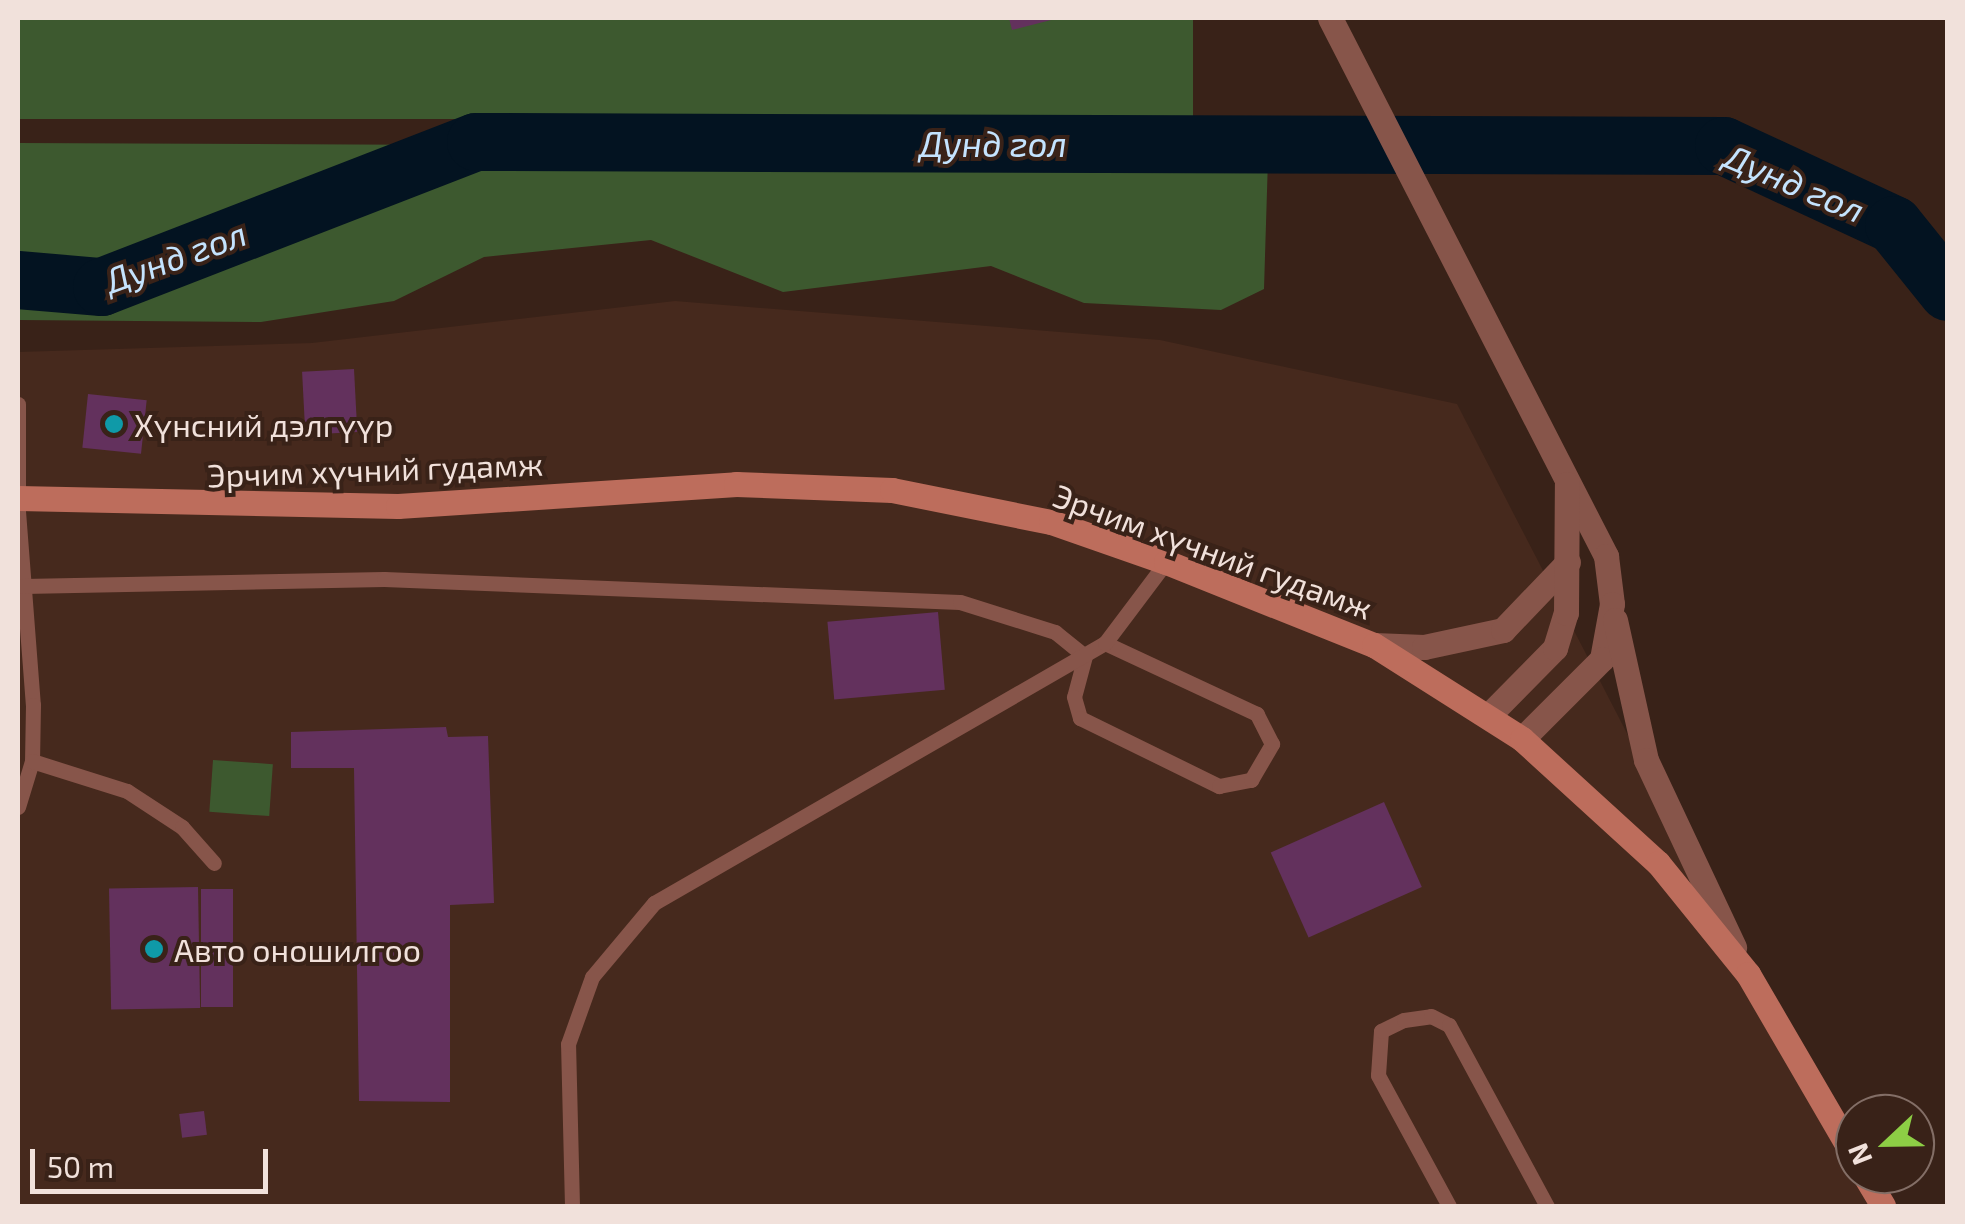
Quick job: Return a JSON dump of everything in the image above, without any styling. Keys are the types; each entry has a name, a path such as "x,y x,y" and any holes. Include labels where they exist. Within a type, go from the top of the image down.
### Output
{"main road":[{"name":"Эрчим хүчний гудамж","path":"18,498 380,506 736,484 892,490 1050,522 1166,562 1374,645 1490,715 1522,739 1658,863 1748,974 1835,1124"}],"street":[{"path":"1330,18 1606,556 1612,604 1646,760 1748,974"},
{"path":"1490,715 1555,648 1568,562 1567,479"},
{"path":"1374,645 1424,647 1502,630 1568,562"},
{"path":"1522,739 1602,659 1612,604"}],"lane":[{"path":"18,404 18,488"},
{"path":"18,511 32,761 18,807"},
{"path":"572,1206 568,1044 592,976 654,903 1106,643 1166,562"},
{"path":"23,586 384,579 960,602 1055,632 1084,656"},
{"path":"1084,656 1074,697 1080,718 1219,786 1252,780 1272,744 1257,714 1106,643"},
{"path":"32,761 127,791 182,827 214,863"},
{"path":"1449,1206 1378,1075 1381,1032 1404,1020 1430,1016 1449,1025 1548,1206"}],"shaded area":[{"path":"675,301 1160,340 1457,404 1835,1136 1835,1194 1865,1194 1871,1206 18,1206 18,352 312,343"}],"green space":[{"path":"18,18 1193,18 1193,119 18,119"},
{"path":"18,143 1122,148 1268,159 1264,289 1221,310 1084,303 991,266 783,292 651,240 484,257 394,301 261,322 18,320"},
{"path":"213,760 273,764 269,816 209,812"}],"building":[{"path":"1009,18 1055,18 1055,19 1012,30"},
{"path":"354,369 357,432 305,435 302,372"},
{"name":"Хүнсний дэлгүүр","path":"88,394 147,400 141,454 82,448"},
{"path":"938,612 945,690 834,699 827,622"},
{"path":"446,727 448,737 488,736 494,903 450,905 450,1102 359,1101 354,768 291,768 291,732"},
{"path":"1384,802 1422,887 1309,937 1271,852"},
{"name":"Авто оношилгоо","path":"198,887 200,1008 111,1010 109,889"},
{"path":"201,889 233,889 233,1007 201,1007"},
{"path":"204,1111 207,1135 182,1138 179,1114"}],"waterway":[{"name":"Дунд гол","path":"18,280 102,287 476,142 1724,146 1894,225 1948,292"}],"place":[{"name":"Хүнсний дэлгүүр","path":"114,424"},
{"name":"Авто оношилгоо","path":"154,949"}]}
